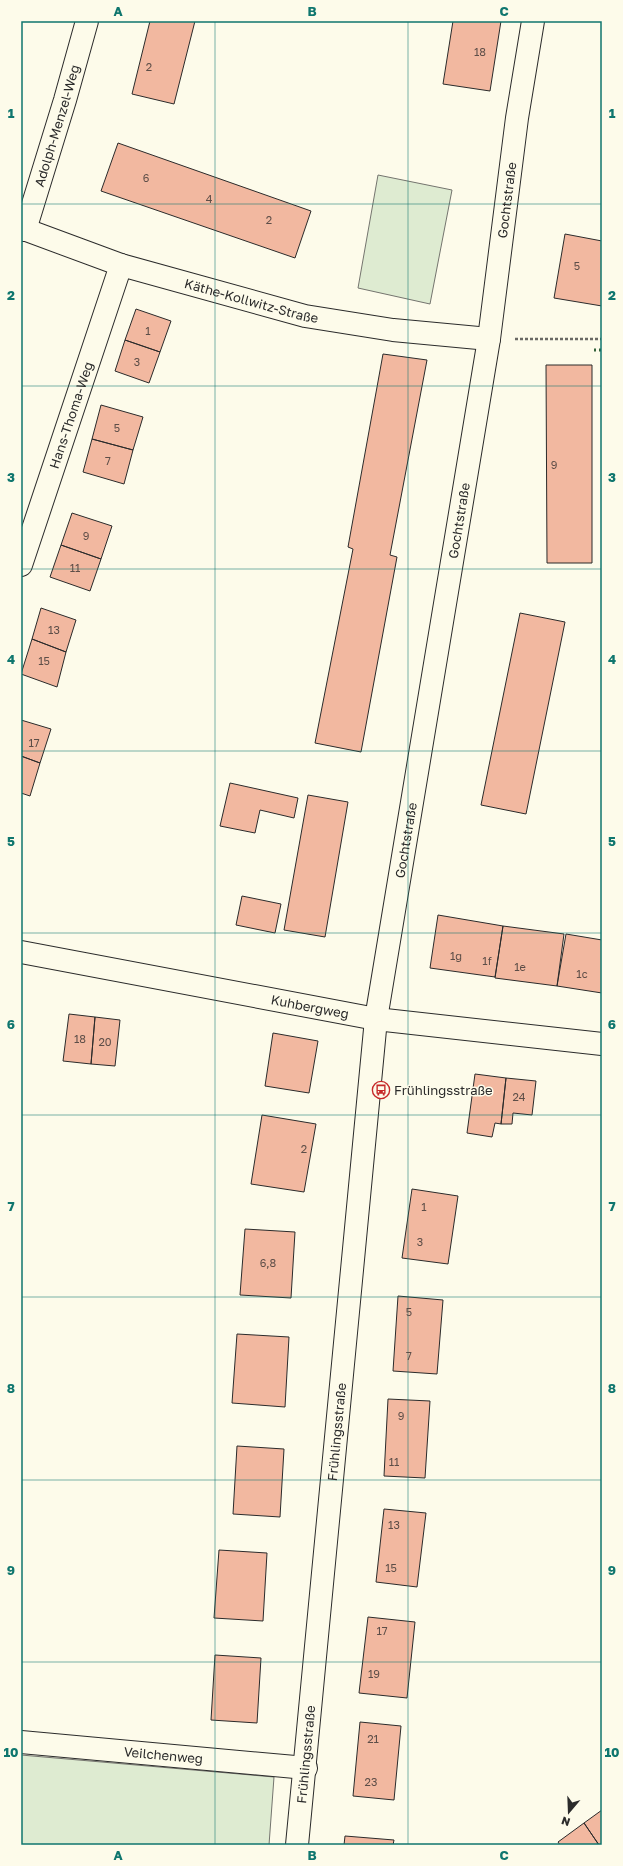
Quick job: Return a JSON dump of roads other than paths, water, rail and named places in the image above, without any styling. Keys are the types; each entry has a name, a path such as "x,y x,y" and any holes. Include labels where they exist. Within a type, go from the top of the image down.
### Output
{"street":[{"name":"Adolph-Menzel-Weg","path":"23,229 65,100 87,21"},
{"name":"Gochtstraße","path":"376,1019 489,339 517,118 534,21"},
{"name":"Käthe-Kollwitz-Straße","path":"23,229 121,265 305,316 393,330 489,339"},
{"name":"Hans-Thoma-Weg","path":"21,565 121,265"},
{"name":"Kuhbergweg","path":"21,952 376,1019 602,1044"},
{"name":"Frühlingsstraße","path":"297,1845 306,1768 376,1019"},
{"name":"Veilchenweg","path":"21,1742 306,1768"}],"place":[{"name":"Frühlingsstraße","path":"381,1090"}]}
